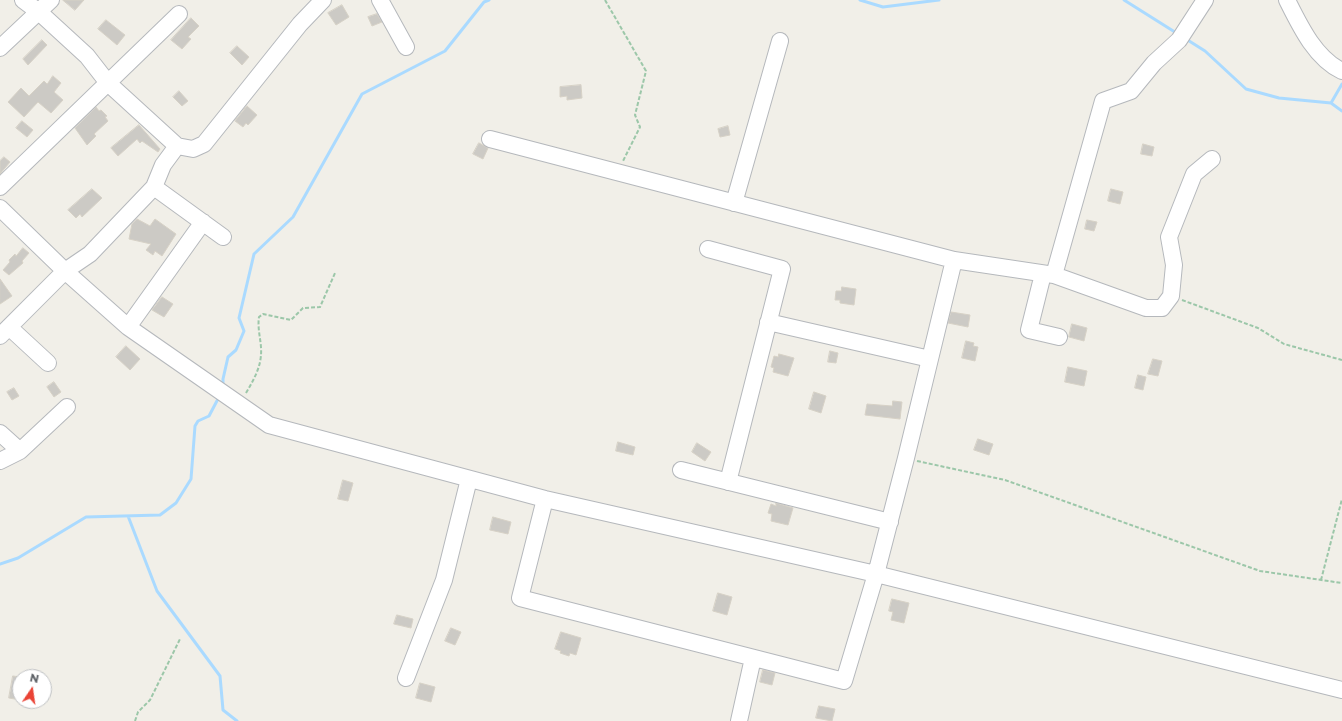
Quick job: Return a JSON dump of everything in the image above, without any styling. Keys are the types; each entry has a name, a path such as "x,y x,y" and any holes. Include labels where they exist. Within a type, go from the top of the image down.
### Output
{"street":[{"path":"23,0 39,12 87,56 108,83 177,146 193,149 204,144 300,24 323,0"},
{"path":"0,48 51,0"},
{"path":"380,0 406,47"},
{"path":"1059,337 1029,330 1103,101 1131,91 1154,63 1179,40 1205,0"},
{"path":"1287,0 1317,51 1336,68 1342,71"},
{"path":"0,187 179,14"},
{"path":"734,203 780,41"},
{"path":"490,139 954,260 1048,274 1146,308 1162,308 1171,296 1174,265 1169,237 1194,174 1212,158"},
{"path":"48,363 5,331 65,271 90,254 154,187 163,166 177,146"},
{"path":"154,187 223,237"},
{"path":"0,208 65,271 128,327 269,425 545,499 876,574 1342,690"},
{"path":"128,327 203,222"},
{"path":"708,249 782,269 728,482"},
{"path":"545,499 520,598 844,681 890,522 954,260"},
{"path":"768,322 930,359"},
{"path":"0,461 20,451 67,407"},
{"path":"0,432 20,451"},
{"path":"681,470 890,522"},
{"path":"406,678 444,580 469,479"},
{"path":"739,721 753,658"}],"path":[{"path":"604,0 646,71 635,115 640,127 617,172"},
{"path":"239,404 258,372 261,354 258,328 259,317 263,314 292,320 303,308 320,307 335,273"},
{"path":"1171,296 1258,328 1284,344 1342,360"},
{"path":"906,458 1005,480 1260,572 1342,583"},
{"path":"1321,580 1342,499"},
{"path":"135,721 138,712 150,700 180,639"}],"building":[{"path":"63,0 84,0 75,10"},
{"path":"342,5 349,17 336,25 328,13"},
{"path":"377,14 382,22 372,26 368,17"},
{"path":"191,18 199,26 188,37 191,39 182,49 171,40"},
{"path":"106,20 125,35 117,45 98,29"},
{"path":"42,40 47,45 28,65 23,59"},
{"path":"237,46 249,57 242,65 230,53"},
{"path":"53,76 61,83 54,92 63,100 51,113 38,102 24,117 8,102 21,88 29,96 44,81 47,84"},
{"path":"581,85 582,98 567,100 567,96 560,97 560,87"},
{"path":"179,91 188,101 182,106 173,97"},
{"path":"247,106 257,115 248,125 246,123 243,127 235,121"},
{"path":"96,107 107,116 105,117 108,121 94,134 96,136 87,145 75,128"},
{"path":"22,121 33,130 27,137 16,128"},
{"path":"139,125 160,149 158,152 142,141 140,143 137,139 118,156 111,148"},
{"path":"728,126 730,135 720,137 718,129"},
{"path":"479,143 488,148 483,159 473,154"},
{"path":"1143,144 1154,147 1152,156 1141,154"},
{"path":"4,157 10,162 0,174 0,161"},
{"path":"92,189 102,198 82,217 80,214 76,218 68,210"},
{"path":"1111,189 1123,192 1120,204 1108,201"},
{"path":"137,219 150,226 155,219 176,234 162,256 155,251 153,255 146,250 151,244 129,239 132,224"},
{"path":"1087,220 1097,222 1094,231 1085,229"},
{"path":"23,248 29,253 22,261 23,263 9,275 3,270 10,262 9,260 15,254 16,256"},
{"path":"0,279 12,296 0,304"},
{"path":"842,287 856,289 854,305 840,303 840,300 835,300 836,291 841,291"},
{"path":"162,297 173,304 164,317 152,310"},
{"path":"951,312 970,315 968,327 948,323"},
{"path":"1072,324 1087,328 1084,341 1069,337"},
{"path":"966,341 974,343 973,346 978,347 975,361 962,358"},
{"path":"126,346 140,359 130,370 116,357"},
{"path":"830,351 838,353 836,363 828,362"},
{"path":"779,354 794,358 788,376 773,372 774,368 771,367 774,356 778,357"},
{"path":"1153,359 1162,361 1158,376 1148,374"},
{"path":"1068,367 1087,371 1084,386 1065,382"},
{"path":"1138,375 1146,377 1143,390 1135,388"},
{"path":"54,382 61,392 54,397 47,387"},
{"path":"14,388 19,396 12,400 7,392"},
{"path":"814,392 826,396 821,413 809,409"},
{"path":"893,401 902,402 900,419 865,415 867,404 892,406"},
{"path":"978,439 993,444 989,455 974,450"},
{"path":"618,442 635,447 633,455 616,451"},
{"path":"697,443 711,452 705,461 692,452"},
{"path":"343,480 353,483 348,501 338,499"},
{"path":"776,503 793,508 788,525 771,521 772,514 768,513 771,504 776,506"},
{"path":"493,517 511,522 508,534 490,530"},
{"path":"718,593 732,597 727,615 713,611"},
{"path":"892,599 909,603 904,623 891,620 893,612 889,611"},
{"path":"397,615 413,619 411,628 394,624"},
{"path":"451,628 461,632 455,645 445,641"},
{"path":"561,632 581,638 576,655 570,653 569,656 560,653 561,651 555,649"},
{"path":"763,670 775,673 772,685 760,682"},
{"path":"12,682 12,699 9,698"},
{"path":"420,683 435,687 431,702 416,698"},
{"path":"819,706 835,709 832,721 816,718"}],"waterway":[{"path":"223,386 228,357 236,350 244,331 239,318 254,254 293,217 362,94 445,51 484,2 489,0"},
{"path":"860,0 883,7 939,0"},
{"path":"1124,0 1178,34"},
{"path":"1186,39 1205,51 1246,89 1279,98 1331,103 1342,111"},
{"path":"1331,103 1342,84"},
{"path":"0,564 18,558 86,517 160,515 176,503 191,479 195,426 198,421 209,416 219,397"},
{"path":"128,516 157,591 220,676 223,710 237,721"}]}
